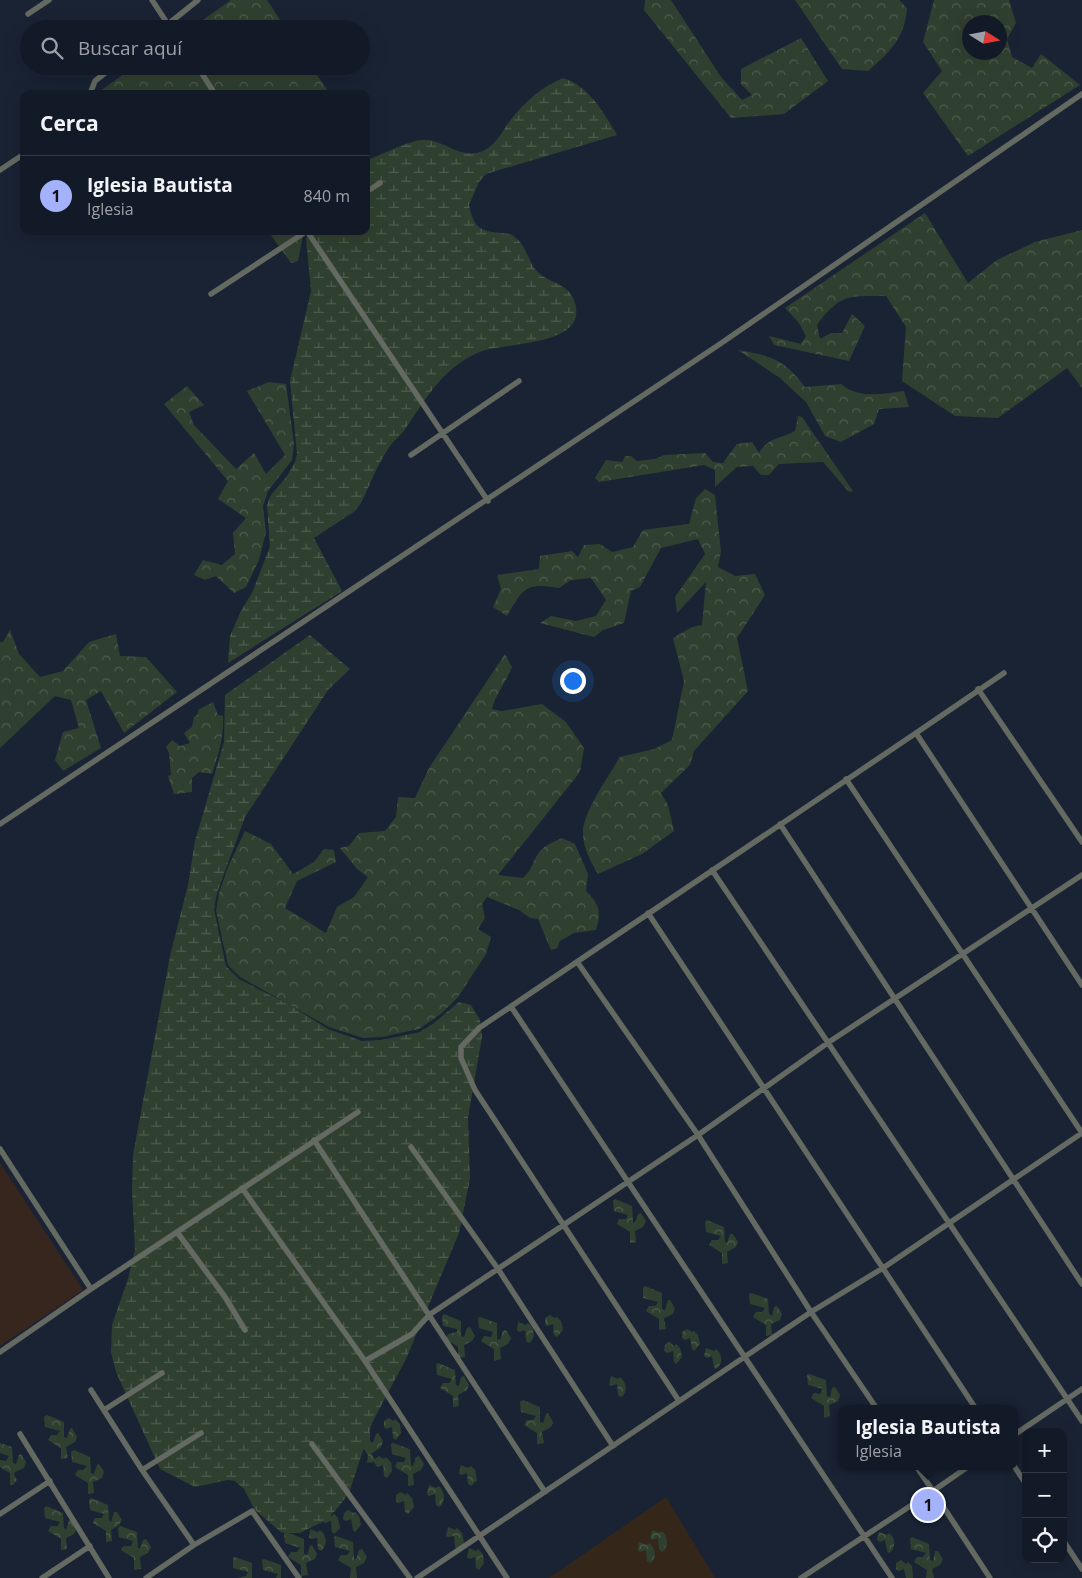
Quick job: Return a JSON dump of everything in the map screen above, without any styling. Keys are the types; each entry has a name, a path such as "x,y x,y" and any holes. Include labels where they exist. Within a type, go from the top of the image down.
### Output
{"street":[{"path":"28,14 49,0"},
{"path":"152,0 166,20"},
{"path":"176,20 198,0"},
{"path":"92,90 95,81 103,75"},
{"path":"203,75 212,90"},
{"path":"0,824 720,344 1082,94"},
{"path":"0,170 20,157"},
{"path":"370,189 380,183"},
{"path":"211,294 301,235"},
{"path":"310,235 488,500"},
{"path":"411,455 519,381"},
{"path":"679,1401 475,1090 461,1058 461,1047 479,1028 512,1008 648,913 1004,673"},
{"path":"978,689 1082,842"},
{"path":"916,733 1082,986"},
{"path":"417,1578 811,1312 883,1268 1082,1133 846,779"},
{"path":"780,824 894,1001 1082,1284"},
{"path":"712,870 951,1223 1082,1421"},
{"path":"365,1361 412,1334 429,1315 764,1090 829,1042 894,1001 1082,875"},
{"path":"648,913 973,1405"},
{"path":"578,963 698,1135 811,1312 874,1405"},
{"path":"512,1008 892,1578"},
{"path":"0,1352 91,1289 358,1112"},
{"path":"314,1140 545,1492"},
{"path":"412,1147 498,1269 613,1446"},
{"path":"0,1150 91,1289"},
{"path":"242,1188 365,1361 507,1578"},
{"path":"177,1232 225,1297 245,1330"},
{"path":"104,1410 162,1373"},
{"path":"1018,1432 1082,1389"},
{"path":"91,1390 142,1470 194,1545"},
{"path":"142,1470 201,1433"},
{"path":"20,1434 110,1578"},
{"path":"312,1444 410,1578"},
{"path":"919,1470 990,1578"},
{"path":"803,1578 963,1470"},
{"path":"0,1514 50,1481"},
{"path":"146,1578 194,1545 252,1511 299,1578"},
{"path":"42,1578 90,1546"},
{"path":"1067,1546 1082,1569"}],"shaded area":[{"path":"0,1163 83,1290 0,1346"},
{"path":"666,1497 715,1578 549,1578"}],"green space":[{"path":"231,0 267,0 280,20 203,20"},
{"path":"645,0 671,0 721,77 742,100 752,95 741,84 741,69 801,38 828,81 784,114 731,118 644,10"},
{"path":"795,0 899,0 907,8 906,19 895,44 868,71 842,69"},
{"path":"934,0 1009,0 1016,23 1007,39 1012,57 1032,68 1041,54 1080,85 968,156 923,93 942,71 923,42"},
{"path":"122,75 317,75 327,90 102,90"},
{"path":"563,78 581,87 601,109 617,135 486,174 479,182 469,205 473,219 479,227 488,231 512,235 526,251 532,265 540,274 561,285 570,293 573,298 576,314 571,326 559,334 543,340 489,349 477,353 464,360 443,377 384,455 361,503 355,511 314,538 342,591 228,663 230,636 241,611 253,591 270,546 267,505 271,495 287,476 297,454 290,381 311,291 307,235 370,235 370,159 421,140 436,142 466,153 483,151 493,144 524,105 548,85"},
{"path":"925,213 968,283 997,260 1035,242 1082,230 1082,388 1067,368 998,418 955,416 902,381 906,327 886,296 847,298 832,307 817,325 820,339 831,333 842,333 852,314 865,326 849,361 774,345 769,336 801,344 806,336 799,323 785,308"},
{"path":"271,235 303,235 298,261 291,263"},
{"path":"738,350 776,360 790,370 805,387 841,384 848,389 863,394 904,391 909,407 879,409 874,424 841,442 825,436 806,402 780,378"},
{"path":"269,382 286,384 294,444 292,460 268,491 263,506 266,532 259,560 246,587 234,593 216,576 205,580 194,575 203,560 222,565 235,554 233,533 246,518 218,499 228,481 164,404 187,386 204,405 189,412 194,425 236,469 254,453 266,474 285,455 247,391"},
{"path":"798,416 802,417 853,491 849,492 823,462 779,464 769,475 761,475 753,466 737,467 715,487 715,470 704,465 599,482 595,478 606,460 622,462 625,456 631,456 637,461 655,459 664,455 705,453 713,462 723,463 737,444 752,442 759,453 766,444 795,431"},
{"path":"705,489 715,495 721,551 718,567 735,576 755,574 765,595 737,638 748,691 694,751 690,765 661,793 668,805 674,831 642,854 598,874 584,844 583,834 587,816 597,795 620,757 654,749 672,740 684,681 673,638 692,627 702,625 706,582 677,613 675,597 705,554 698,539 661,548 640,587 631,591 624,623 603,630 594,637 540,623 551,616 576,621 596,616 606,600 591,578 571,580 559,588 539,586 527,589 517,599 507,616 493,607 501,589 497,575 539,569 540,556 572,551 578,557 584,545 600,544 612,552 633,547 643,530 689,524 696,498"},
{"path":"10,630 19,654 40,677 63,671 89,642 116,634 120,656 146,657 177,692 124,733 101,691 86,700 101,748 63,771 55,760 63,732 79,728 71,700 55,696 0,748 0,642 3,642"},
{"path":"310,635 350,669 328,690 245,817 217,893 214,909 226,966 239,979 290,1005 328,1029 362,1041 381,1040 420,1032 459,1002 471,1005 480,1020 482,1037 468,1117 470,1179 459,1233 406,1359 372,1423 349,1493 335,1511 322,1522 300,1533 282,1533 255,1510 244,1489 235,1481 228,1480 195,1487 160,1469 116,1372 111,1352 112,1325 128,1279 135,1249 132,1192 133,1155 170,956 188,885 195,841 224,742 225,695"},
{"path":"505,654 512,667 492,709 502,711 542,704 566,722 584,748 580,772 498,875 523,878 540,851 552,842 562,838 575,844 588,874 586,891 594,900 599,913 596,930 574,933 560,941 557,948 551,950 538,919 530,918 519,910 487,897 482,904 485,918 478,929 491,937 486,954 458,997 441,1014 419,1029 382,1037 363,1038 329,1027 240,977 228,965 216,911 219,893 228,867 245,831 271,844 293,874 314,862 324,849 334,850 336,862 297,881 285,908 326,933 337,907 354,897 368,877 357,869 340,848 349,846 359,833 385,831 396,817 398,797 415,798 429,768"},
{"path":"213,702 218,715 223,716 223,731 212,774 199,772 192,778 192,792 174,794 168,776 171,775 169,753 166,747 172,740 180,746 190,743 184,733 192,727 198,710"},
{"path":"615,1199 632,1206 633,1222 635,1223 638,1214 641,1213 646,1221 643,1227 635,1231 636,1242 630,1243 630,1232 617,1224 619,1219 626,1219 628,1215 614,1211 613,1201"},
{"path":"707,1220 724,1227 725,1242 727,1243 730,1234 733,1234 738,1242 736,1247 727,1252 728,1263 722,1264 722,1253 709,1245 712,1240 718,1240 721,1236 706,1232 705,1222"},
{"path":"645,1286 662,1293 662,1309 665,1310 668,1300 670,1300 675,1308 673,1314 664,1318 666,1329 659,1330 659,1319 646,1311 649,1306 655,1306 658,1302 643,1298 643,1288"},
{"path":"749,1294 768,1299 769,1314 772,1316 774,1307 777,1306 782,1314 780,1320 771,1324 772,1335 766,1336 766,1325 753,1317 756,1312 762,1312 765,1308 750,1304"},
{"path":"444,1314 461,1321 461,1336 464,1337 467,1328 470,1327 475,1336 472,1341 464,1345 465,1357 458,1358 458,1347 446,1339 448,1334 457,1332 457,1329 443,1326 442,1316"},
{"path":"550,1315 554,1318 557,1317 561,1321 563,1330 557,1337 554,1335 553,1324 547,1326 545,1324 545,1318"},
{"path":"478,1318 497,1323 497,1339 500,1340 503,1331 506,1330 511,1338 508,1344 500,1348 501,1359 494,1361 494,1349 481,1341 484,1336 491,1337 493,1332 479,1328"},
{"path":"518,1322 526,1325 528,1323 532,1328 534,1336 529,1343 526,1341 525,1330 519,1332 517,1330"},
{"path":"687,1329 692,1332 694,1331 698,1335 700,1344 694,1351 690,1338 685,1340 682,1338 682,1332"},
{"path":"669,1342 674,1346 676,1344 680,1348 682,1357 676,1364 673,1351 667,1353 664,1351 665,1345"},
{"path":"706,1348 714,1351 716,1349 721,1356 721,1362 716,1369 712,1356 707,1358 704,1356"},
{"path":"438,1363 455,1370 456,1385 459,1386 461,1377 464,1376 469,1385 467,1390 458,1395 459,1406 453,1407 453,1396 440,1388 443,1383 449,1383 452,1379 437,1375 436,1365"},
{"path":"807,1375 826,1380 827,1396 830,1397 832,1388 835,1387 840,1395 838,1401 829,1405 830,1416 824,1418 824,1406 811,1398 814,1393 820,1394 823,1389 808,1385"},
{"path":"611,1376 618,1379 620,1377 625,1384 626,1390 621,1397 618,1395 617,1384 609,1385"},
{"path":"523,1400 540,1407 540,1422 543,1423 548,1413 553,1422 551,1427 542,1432 544,1443 537,1444 537,1433 524,1425 527,1420 533,1420 536,1416 521,1412 520,1402"},
{"path":"47,1415 64,1422 64,1437 67,1438 72,1428 77,1437 75,1442 66,1447 68,1458 61,1459 61,1448 48,1440 51,1435 57,1435 60,1431 45,1427 44,1417"},
{"path":"389,1418 393,1421 395,1419 400,1424 401,1433 396,1440 393,1438 392,1427 386,1429 384,1427 384,1421"},
{"path":"370,1426 370,1441 373,1443 378,1433 383,1441 381,1447 371,1454 375,1459 379,1456 384,1459 386,1457 391,1462 392,1471 387,1478 384,1476 383,1465 377,1467 374,1462 367,1463 368,1455 363,1448"},
{"path":"0,1443 12,1447 13,1463 16,1464 21,1454 26,1462 24,1468 15,1472 14,1475 17,1480 13,1485 10,1485 10,1473 0,1467 0,1460 6,1461 9,1456 0,1453"},
{"path":"391,1444 410,1449 411,1465 413,1466 416,1457 419,1456 424,1464 421,1470 413,1474 414,1485 408,1486 408,1475 395,1467 397,1462 404,1462 406,1458 392,1454"},
{"path":"74,1450 90,1457 91,1473 94,1474 99,1464 104,1472 102,1478 93,1482 94,1493 88,1494 88,1483 75,1475 78,1470 84,1470 87,1466 72,1462 71,1452"},
{"path":"461,1465 468,1468 471,1466 475,1470 477,1480 471,1486 468,1484 467,1473 461,1475 459,1473"},
{"path":"429,1485 436,1488 439,1486 443,1491 444,1500 439,1507 436,1505 435,1494 429,1496 427,1494"},
{"path":"401,1492 405,1495 407,1493 412,1498 414,1507 408,1514 405,1512 404,1501 398,1503 396,1501 396,1495"},
{"path":"91,1498 108,1505 109,1520 111,1522 114,1512 117,1512 122,1520 119,1525 111,1530 112,1541 106,1542 106,1531 93,1523 95,1518 102,1518 104,1514 90,1510 89,1500"},
{"path":"46,1506 63,1513 64,1528 66,1530 69,1520 72,1520 77,1528 74,1534 66,1538 67,1549 61,1550 61,1539 48,1531 51,1526 57,1526 60,1522 45,1518 44,1508"},
{"path":"348,1510 353,1513 355,1512 359,1516 361,1525 355,1532 351,1519 346,1521 343,1519 344,1513"},
{"path":"330,1514 332,1516 334,1514 338,1518 340,1528 334,1534 331,1521 325,1523 322,1521 322,1518"},
{"path":"120,1526 137,1532 138,1548 140,1549 143,1540 146,1539 151,1547 148,1553 140,1557 141,1569 134,1570 134,1558 121,1550 124,1546 131,1546 133,1541 119,1537 118,1528"},
{"path":"448,1527 455,1530 457,1528 462,1533 464,1542 458,1549 455,1547 454,1536 446,1536"},
{"path":"310,1529 318,1532 320,1530 324,1535 326,1543 321,1551 318,1549 317,1538 309,1538"},
{"path":"652,1530 659,1533 662,1531 666,1536 667,1544 662,1552 659,1549 658,1538 652,1540 650,1538"},
{"path":"287,1532 304,1539 304,1554 307,1555 312,1545 317,1554 315,1559 306,1563 308,1575 301,1576 301,1565 288,1557 291,1552 297,1552 300,1548 285,1543 284,1534"},
{"path":"879,1532 887,1535 889,1533 894,1540 894,1546 889,1553 885,1540 880,1542 877,1540"},
{"path":"334,1537 353,1542 354,1558 356,1559 359,1550 362,1549 367,1557 364,1563 356,1567 357,1578 350,1578 351,1568 338,1560 341,1555 347,1555 350,1551 335,1547"},
{"path":"912,1537 929,1544 930,1560 933,1561 935,1551 938,1551 943,1559 940,1565 932,1569 934,1578 926,1578 927,1570 914,1562 917,1557 923,1557 926,1553 911,1549 910,1539"},
{"path":"639,1542 647,1545 649,1543 653,1548 655,1556 650,1563 647,1561 646,1550 640,1552 638,1550"},
{"path":"469,1548 476,1551 478,1549 483,1554 484,1563 479,1570 476,1568 475,1557 469,1559 467,1557"},
{"path":"233,1558 252,1563 252,1578 237,1578 246,1576 248,1572 233,1568"},
{"path":"262,1560 281,1565 281,1578 276,1578 278,1574 263,1570"},
{"path":"901,1560 906,1564 908,1562 912,1566 913,1578 906,1578 904,1569 899,1571 896,1569 896,1563"}],"place":[{"name":"Iglesia Bautista","path":"928,1505"}]}
